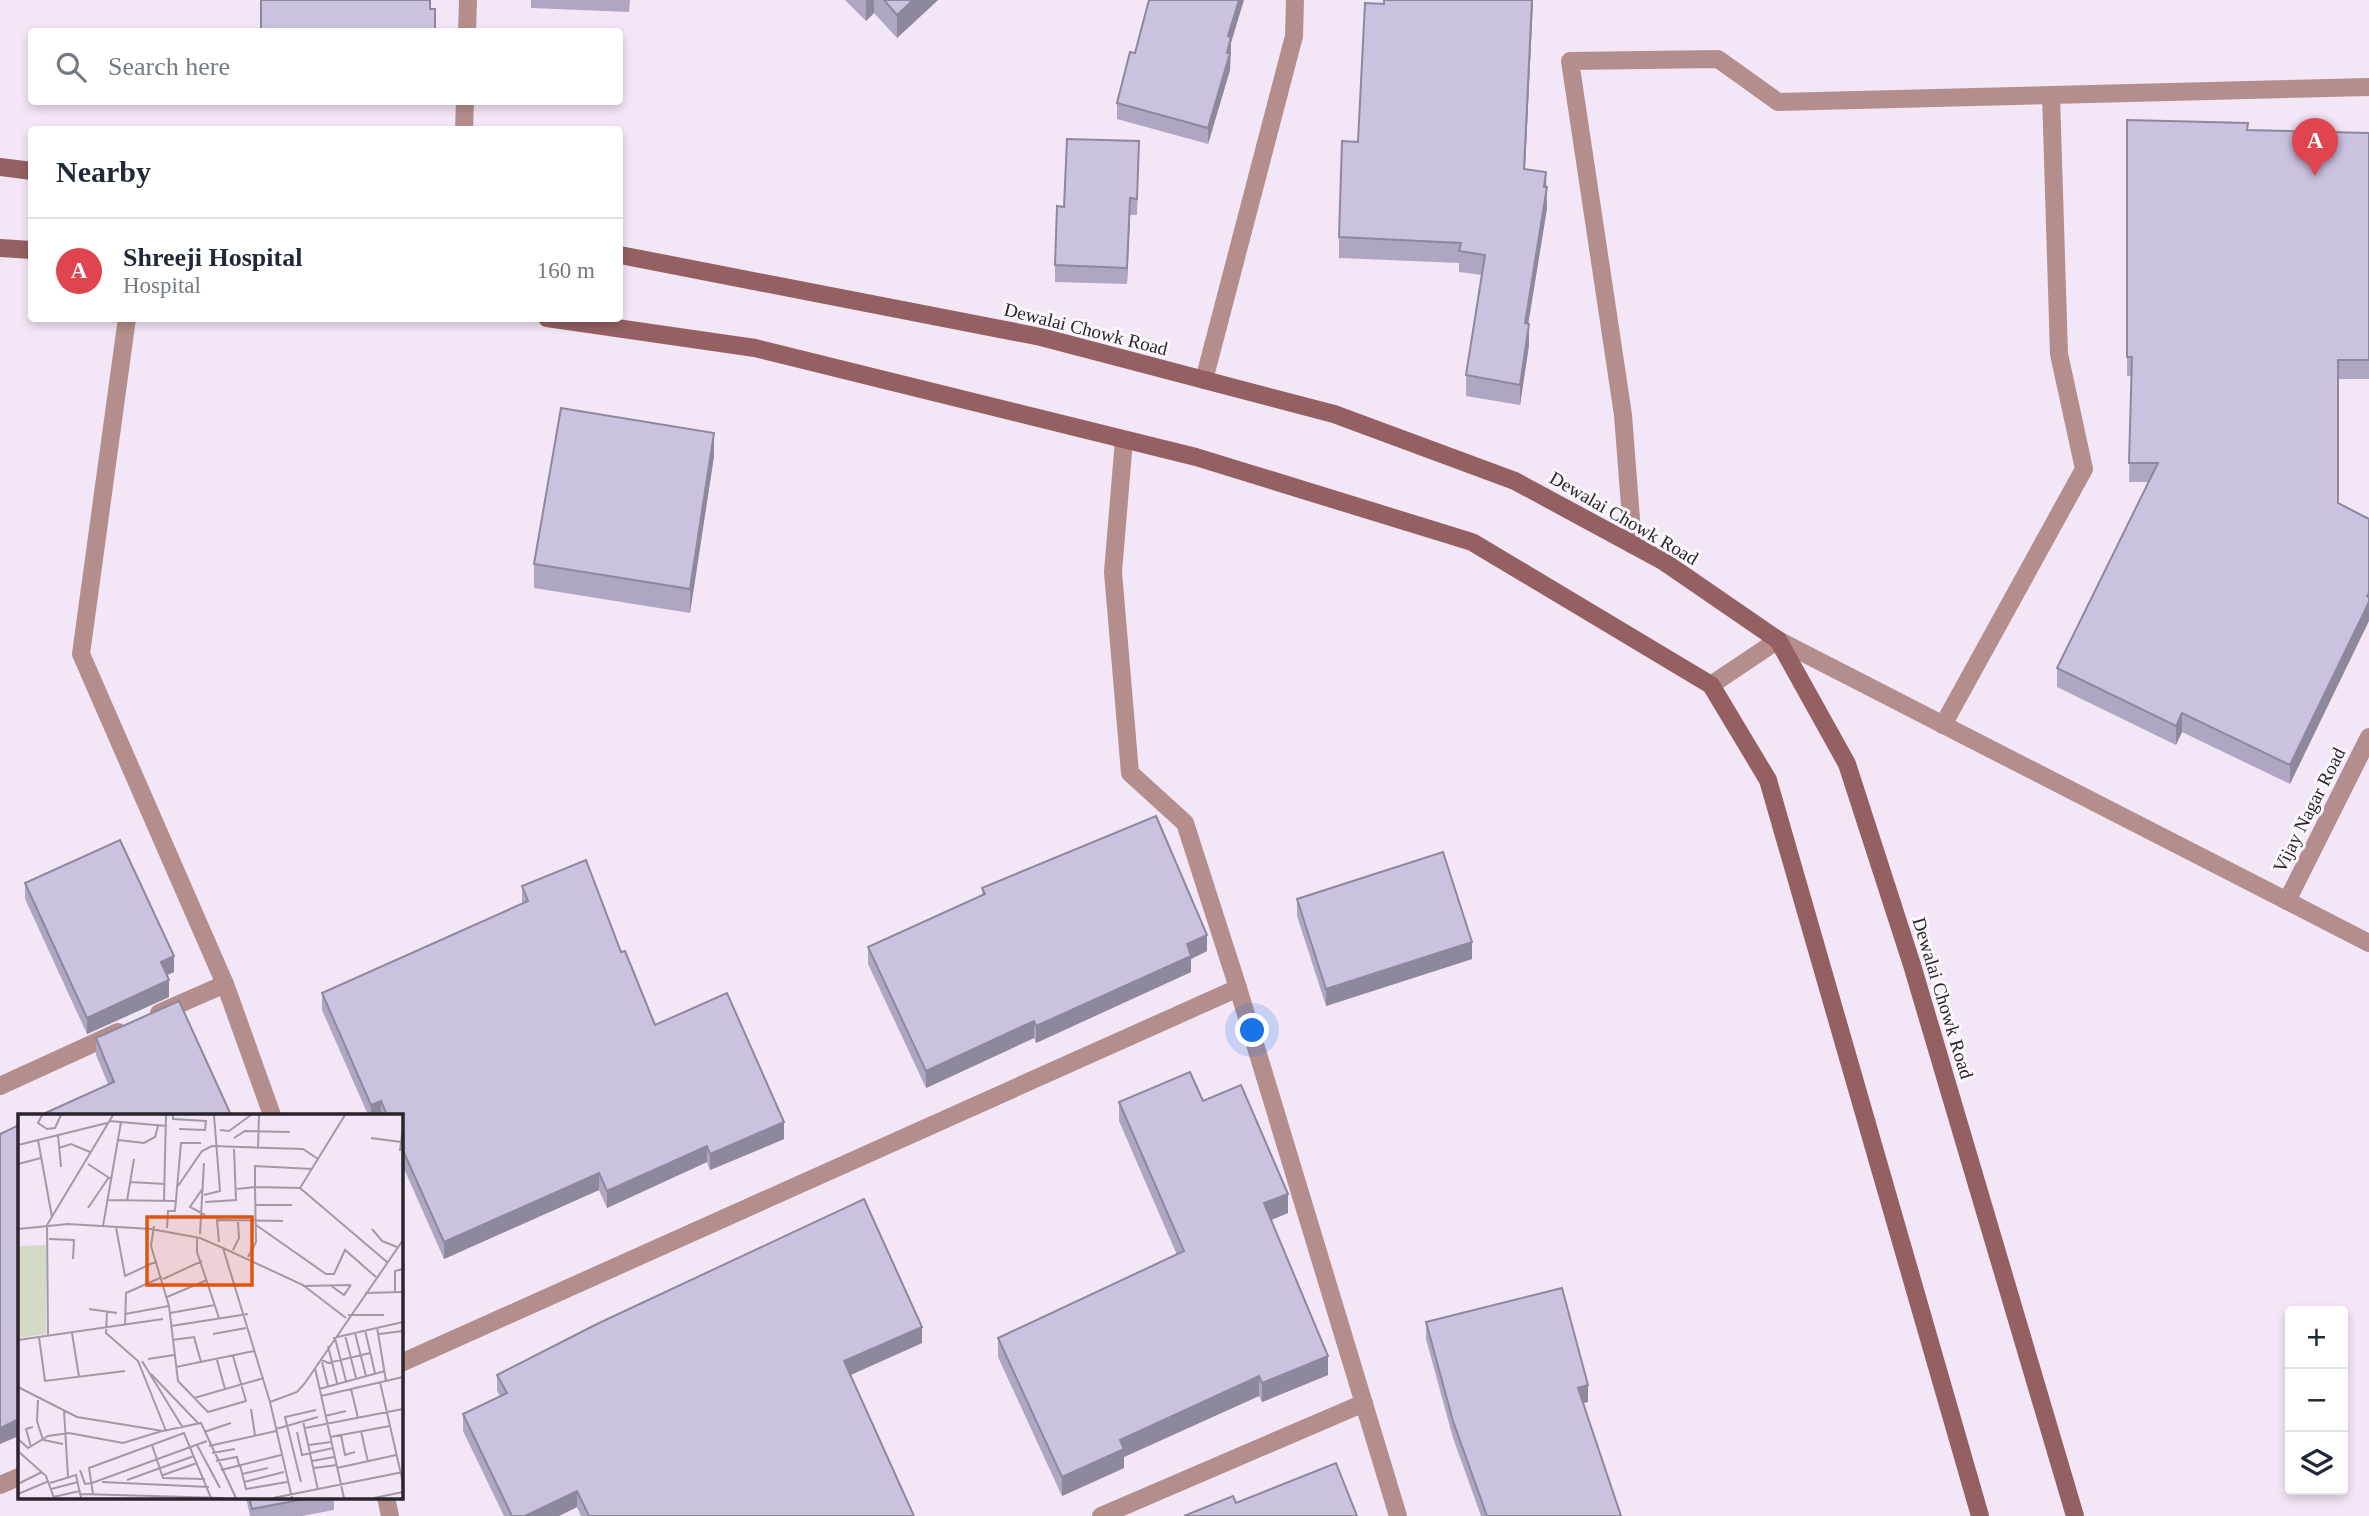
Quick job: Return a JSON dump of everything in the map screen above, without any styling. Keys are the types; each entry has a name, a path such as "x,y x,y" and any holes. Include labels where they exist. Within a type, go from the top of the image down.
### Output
{"main road":[{"path":"0,167 28,170"},
{"path":"0,248 28,250"},
{"name":"Dewalai Chowk Road","path":"623,256 1041,337 1334,414 1515,481 1663,561 1777,640 1847,764 1916,978 2075,1516"},
{"path":"575,322 755,348 1196,457 1472,542 1711,685 1769,780 1980,1516"}],"street":[{"path":"467,28 468,0"},
{"path":"1204,380 1294,36 1296,0"},
{"path":"1633,545 1623,415 1570,61 1718,59 1779,102 2369,87"},
{"path":"1943,724 2084,469 2059,354 2051,95"},
{"path":"464,126 465,105"},
{"path":"126,322 81,654 225,984 272,1114"},
{"path":"1124,440 1113,572 1130,773 1185,822 1398,1516"},
{"path":"1711,685 1777,640 2369,943"},
{"name":"Vijay Nagar Road","path":"2287,901 2369,737"},
{"path":"0,1086 225,984"},
{"path":"402,1363 1238,988"},
{"path":"1101,1516 1364,1403"},
{"path":"0,1485 18,1477"},
{"path":"386,1498 390,1516"}],"building":[{"path":"261,0 430,0 430,9 435,9 435,28 261,28"},
{"path":"884,0 913,0 897,15"},
{"path":"1149,0 1239,0 1228,36 1231,37 1227,53 1230,53 1208,128 1117,103 1130,52 1135,53"},
{"path":"1384,0 1532,0 1524,169 1546,172 1544,187 1547,187 1525,323 1529,324 1520,385 1466,375 1485,255 1459,251 1461,243 1339,237 1342,141 1358,142 1365,3 1384,4"},
{"path":"2127,120 2248,123 2247,130 2369,133 2369,360 2338,360 2338,503 2369,519 2369,602 2290,765 2182,713 2176,726 2057,668 2158,463 2129,463 2132,357 2127,357"},
{"path":"1067,139 1139,141 1137,199 1130,198 1127,268 1055,265 1057,206 1064,207"},
{"path":"561,408 714,433 690,589 534,564"},
{"path":"1156,816 1207,935 1187,944 1191,956 1036,1026 1034,1021 926,1071 868,947 985,894 982,888"},
{"path":"120,840 174,956 161,962 169,980 87,1018 25,883"},
{"path":"1443,852 1472,942 1326,989 1297,899"},
{"path":"586,860 621,952 625,951 655,1025 727,993 784,1122 710,1154 707,1146 607,1191 599,1173 444,1242 402,1148 402,1114 387,1114 381,1101 371,1105 322,993 528,901 522,886"},
{"path":"179,1001 231,1114 43,1114 114,1082 96,1038"},
{"path":"1190,1072 1203,1101 1241,1085 1288,1194 1264,1203 1328,1356 1262,1383 1259,1376 1120,1440 1124,1449 1062,1477 998,1338 1184,1251 1119,1102"},
{"path":"18,1125 18,1419 0,1428 0,1134"},
{"path":"864,1199 922,1327 844,1361 914,1516 589,1516 577,1491 525,1516 512,1516 463,1414 507,1393 497,1375 597,1324"},
{"path":"1562,1288 1588,1385 1578,1388 1621,1516 1487,1516 1453,1421 1426,1322"},
{"path":"1336,1463 1357,1516 1184,1516 1233,1496 1236,1503"},
{"path":"249,1498 310,1498 252,1509"}],"place":[{"name":"Shreeji Hospital","path":"2315,176"}]}
